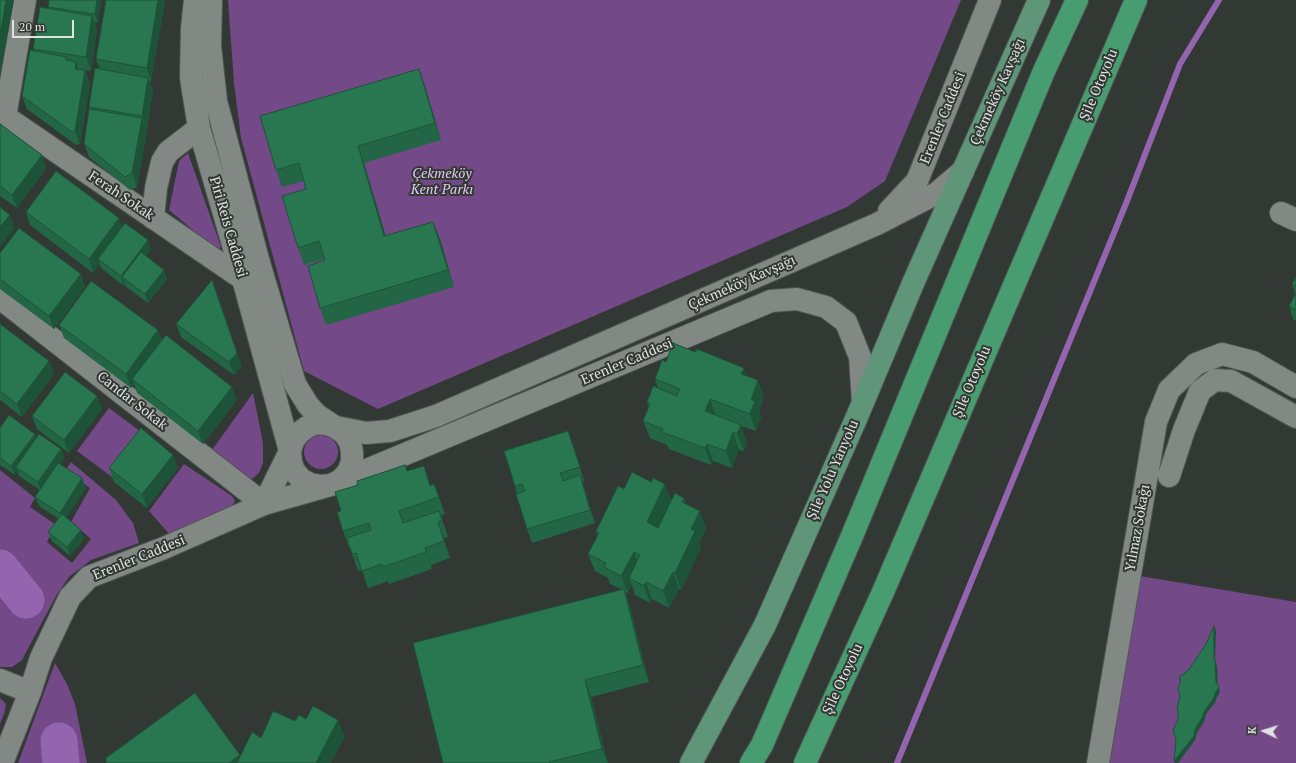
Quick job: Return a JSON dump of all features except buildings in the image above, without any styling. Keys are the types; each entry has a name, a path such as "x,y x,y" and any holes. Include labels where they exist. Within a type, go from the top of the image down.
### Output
{"highway":[{"path":"751,763 762,745 852,536 1044,71 1077,0"},
{"name":"Şile Otoyolu","path":"804,763 886,585 1136,0"}],"main road":[{"name":"Çekmeköy Kavşağı","path":"963,170 1039,0"},
{"name":"Şile Yolu Yanyolu","path":"691,763 765,625 963,170"}],"street":[{"path":"3,115 25,0"},
{"name":"Piri Reis Caddesi","path":"195,0 192,28 191,78 199,128 290,451"},
{"path":"211,0 210,46 216,101 259,263 295,384 308,405 317,415 344,433 350,442 352,462 348,472 340,480 331,485 321,486 310,484 301,479 294,471 290,451"},
{"name":"Erenler Caddesi","path":"877,224 917,181 990,0"},
{"name":"Ferah Sokak","path":"3,115 242,280"},
{"path":"152,218 156,188 162,162 168,152 199,128"},
{"name":"Çekmeköy Kavşağı","path":"336,427 366,433 390,430 436,416 877,224 937,193 963,170"},
{"name":"Candar Sokak","path":"0,298 264,504"},
{"name":"Erenler Caddesi","path":"2,763 52,632 70,597 89,577 164,548 264,504 331,485 771,301 797,299 826,307 846,322 860,357 863,402"},
{"name":"Yılmaz Sokağı","path":"1098,763 1156,422 1169,390 1196,364 1222,354 1253,362 1296,387"},
{"path":"1169,476 1184,430 1200,391 1216,380 1231,381 1296,416"},
{"path":"264,504 298,433 316,423 336,427"},
{"path":"0,680 30,692"}],"green space":[{"name":"Çekmeköy Kent Parkı","path":"228,0 961,0 885,181 847,207 378,409 304,371 241,138 234,83"},
{"path":"188,153 221,247 217,250 169,210 179,161"},
{"path":"253,393 263,443 263,463 259,473 252,479 244,477 212,450"},
{"path":"109,408 144,434 112,477 77,451"},
{"path":"324,435 333,440 337,445 337,459 333,464 328,468 318,469 314,468 305,459 304,449 305,445 314,436"},
{"path":"71,462 116,500 133,523 139,543 91,560 69,577 56,596 22,660 12,667 0,667 0,470 35,498 30,507 56,525 47,542 72,563 91,539 71,522 90,488 65,471"},
{"path":"184,464 232,496 235,501 230,509 170,535 149,511"},
{"path":"1140,576 1296,602 1296,763 1109,763"},
{"path":"55,663 67,684 75,704 87,763 18,763"},
{"path":"0,698 6,704 0,724"}],"waterway":[{"path":"897,763 1127,201 1180,64 1219,0"},
{"path":"0,568 26,600"},
{"path":"59,741 61,763"}]}
